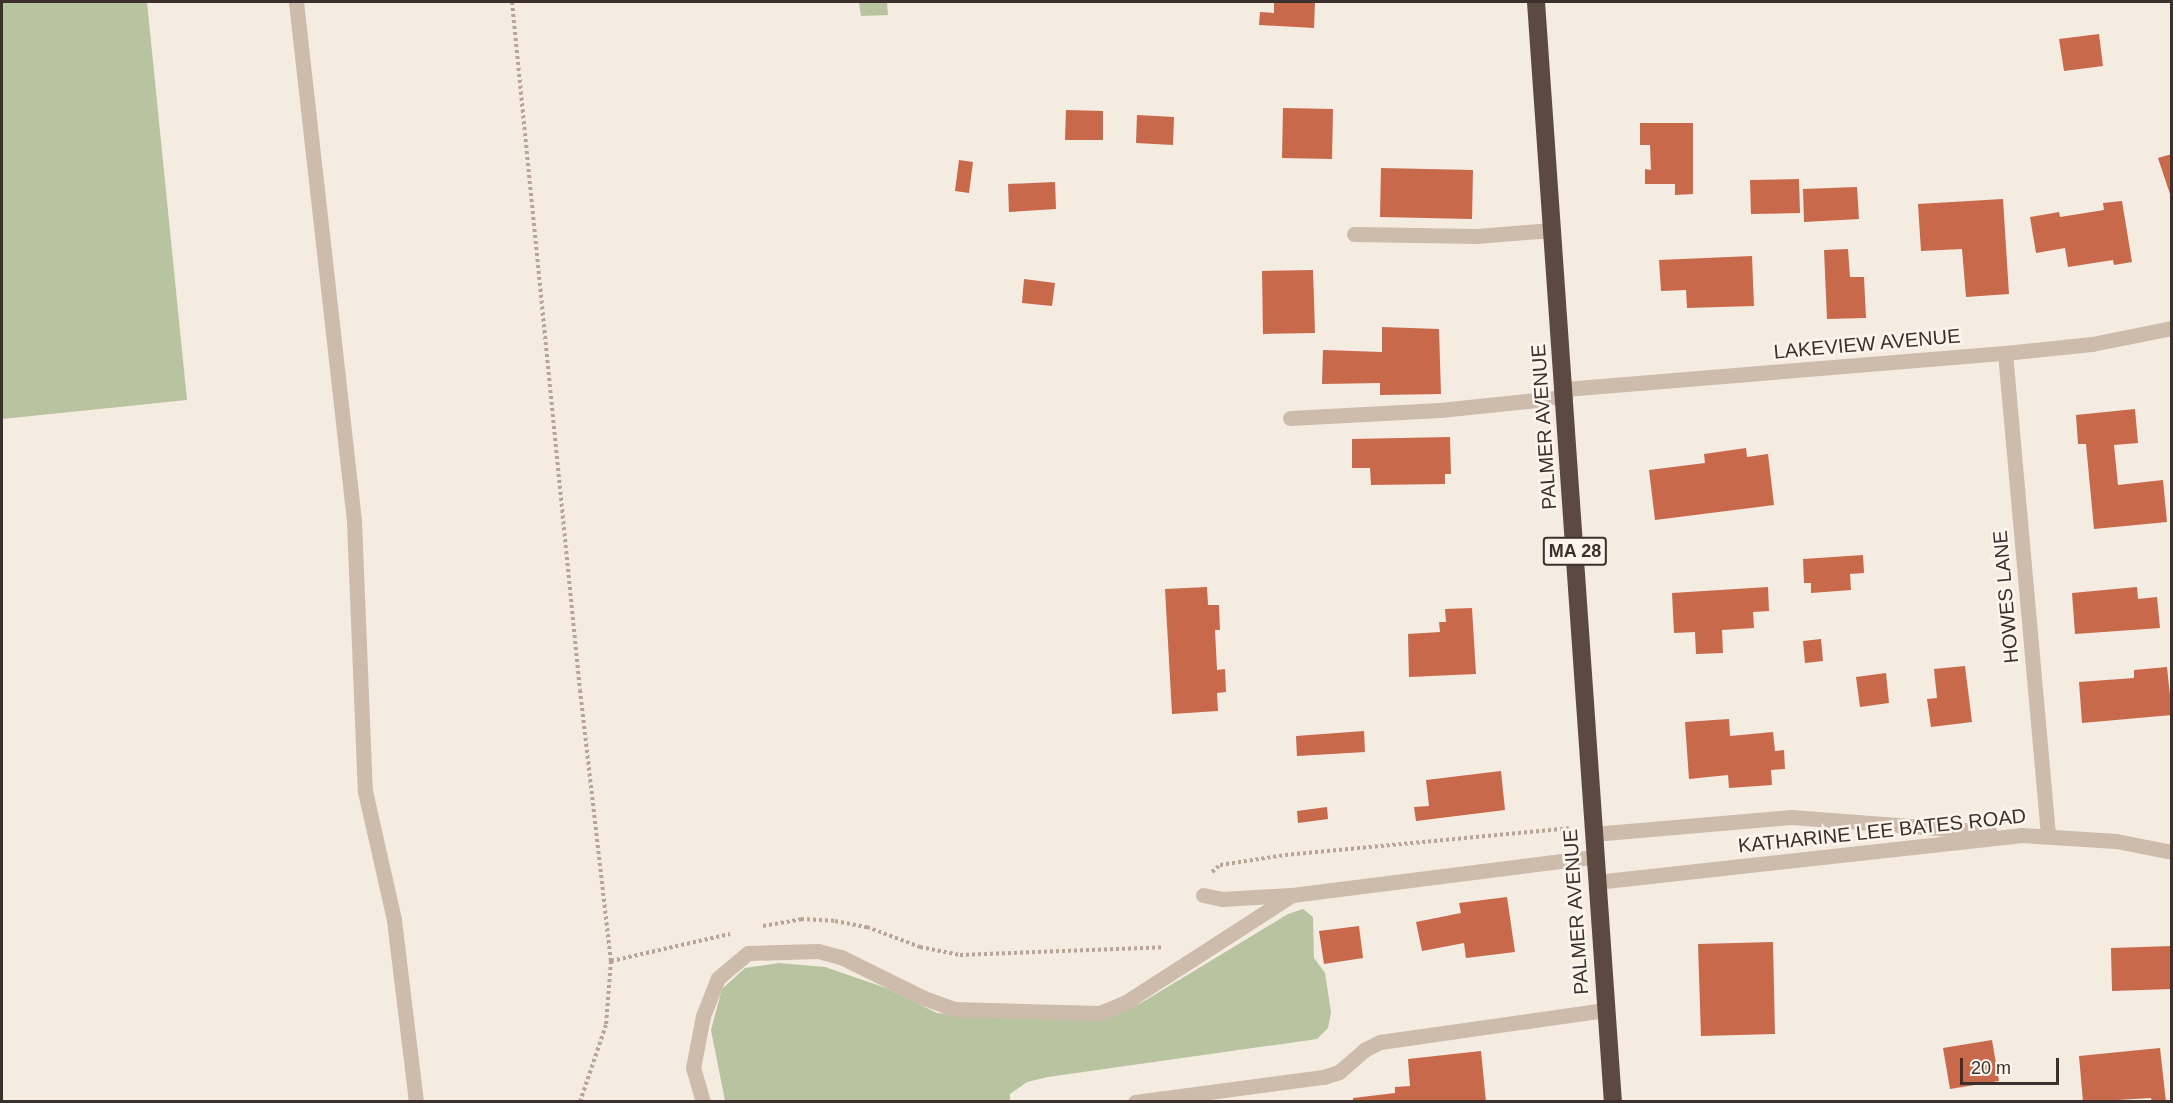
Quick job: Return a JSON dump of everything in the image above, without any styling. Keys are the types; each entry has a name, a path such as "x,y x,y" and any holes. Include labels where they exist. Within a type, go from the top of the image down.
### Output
{"highway":[{"name":"PALMER AVENUE","path":"1536,2 1565,393 1594,857 1613,1101"}],"street":[{"path":"296,2 354,521 365,791 394,920 416,1101"},
{"path":"1354,234 1477,236 1552,230"},
{"name":"LAKEVIEW AVENUE","path":"1290,418 1440,410 1565,393 2005,353 2092,344 2172,328"},
{"name":"HOWES LANE","path":"2005,353 2048,836"},
{"path":"1593,829 1791,817 2022,835"},
{"name":"KATHARINE LEE BATES ROAD","path":"1596,882 2022,835 2116,841 2172,852"},
{"path":"1203,894 1222,899 1292,895 1594,857"},
{"path":"704,1101 693,1068 703,1016 718,978 748,953 825,953 954,1009 1100,1012 1126,1002 1292,895"},
{"path":"1135,1101 1323,1077 1339,1072 1364,1050 1380,1042 1605,1010"}],"path":[{"path":"512,2 580,690 611,961 606,1025 580,1101"},
{"path":"1203,894 1210,874 1220,865 1593,829"},
{"path":"761,926 801,919 835,921 867,927 920,947 960,955 1165,947 1173,943"},
{"path":"611,961 740,932"}],"green space":[{"path":"2,2 147,2 187,400 2,419"},
{"path":"859,2 887,2 888,15 861,16"},
{"path":"1303,909 1313,917 1314,958 1325,973 1331,1012 1328,1028 1317,1039 1048,1077 1027,1082 1010,1094 1010,1102 725,1101 711,1030 722,989 745,968 779,963 825,967 886,988 937,1013 983,1017 1116,1013 1141,1003 1288,914"}],"building":[{"path":"1274,2 1315,2 1314,28 1259,25 1260,12 1274,13"},
{"path":"2099,34 2103,66 2064,71 2059,39"},
{"path":"1283,108 1333,109 1332,159 1282,158"},
{"path":"1066,110 1103,111 1103,140 1065,140"},
{"path":"1137,115 1174,117 1173,145 1136,143"},
{"path":"1640,123 1693,123 1693,194 1675,195 1675,184 1645,184 1645,169 1651,170 1650,145 1640,145"},
{"path":"2172,154 2172,197 2171,197 2158,158"},
{"path":"959,160 973,162 969,193 955,191"},
{"path":"1381,168 1473,170 1472,219 1380,217"},
{"path":"1799,179 1800,213 1751,214 1750,180"},
{"path":"1055,182 1056,209 1009,212 1008,184"},
{"path":"1857,187 1859,219 1804,222 1803,189"},
{"path":"2003,199 2009,294 1966,297 1962,249 1921,251 1918,204"},
{"path":"2122,201 2132,262 2114,265 2113,260 2068,267 2065,248 2036,253 2030,217 2059,212 2060,217 2104,210 2103,203"},
{"path":"1848,249 1850,277 1864,277 1866,318 1827,319 1824,250"},
{"path":"1752,256 1754,306 1687,308 1686,290 1661,291 1659,260"},
{"path":"1313,270 1315,333 1263,334 1262,271"},
{"path":"1024,279 1055,283 1052,306 1022,303"},
{"path":"1382,327 1439,329 1441,394 1380,395 1380,383 1322,384 1323,350 1382,352"},
{"path":"2135,409 2138,443 2114,445 2118,485 2163,480 2167,522 2094,529 2086,444 2078,444 2076,415"},
{"path":"1450,437 1451,474 1445,474 1445,484 1371,485 1370,468 1352,468 1352,439"},
{"path":"1746,448 1747,457 1768,454 1774,505 1655,520 1649,470 1705,463 1704,454"},
{"path":"1863,555 1864,573 1850,574 1851,590 1811,593 1811,583 1804,583 1803,559"},
{"path":"1207,587 1208,605 1219,605 1220,630 1215,630 1217,670 1225,669 1226,692 1217,693 1218,711 1172,714 1165,589"},
{"path":"1768,587 1769,611 1753,612 1754,628 1722,630 1723,653 1696,654 1695,632 1674,633 1672,593"},
{"path":"2137,587 2138,599 2157,597 2160,628 2075,634 2072,593"},
{"path":"1472,608 1476,674 1409,677 1408,634 1440,632 1439,622 1446,622 1445,609"},
{"path":"1821,639 1823,661 1805,663 1803,641"},
{"path":"1965,666 1972,722 1931,727 1927,699 1937,698 1934,669"},
{"path":"2167,667 2172,715 2082,723 2079,682 2134,678 2134,670"},
{"path":"1886,673 1889,703 1860,707 1856,677"},
{"path":"1729,719 1730,736 1773,732 1775,751 1784,750 1785,769 1771,770 1772,785 1729,788 1728,775 1689,779 1685,722"},
{"path":"1364,731 1365,752 1297,756 1296,736"},
{"path":"1501,771 1505,810 1416,821 1414,807 1429,806 1426,780"},
{"path":"1327,807 1328,819 1298,823 1297,811"},
{"path":"1507,897 1515,952 1466,958 1464,943 1422,951 1416,922 1461,913 1459,903"},
{"path":"1359,926 1363,958 1324,964 1319,931"},
{"path":"1773,942 1775,1034 1701,1036 1698,944"},
{"path":"2172,946 2172,989 2112,991 2111,948"},
{"path":"1992,1040 1999,1081 1950,1089 1943,1048"},
{"path":"2160,1048 2166,1102 2152,1102 2151,1098 2083,1102 2079,1056"},
{"path":"1481,1051 1486,1102 1353,1102 1353,1098 1395,1093 1395,1087 1410,1086 1408,1059"}]}
